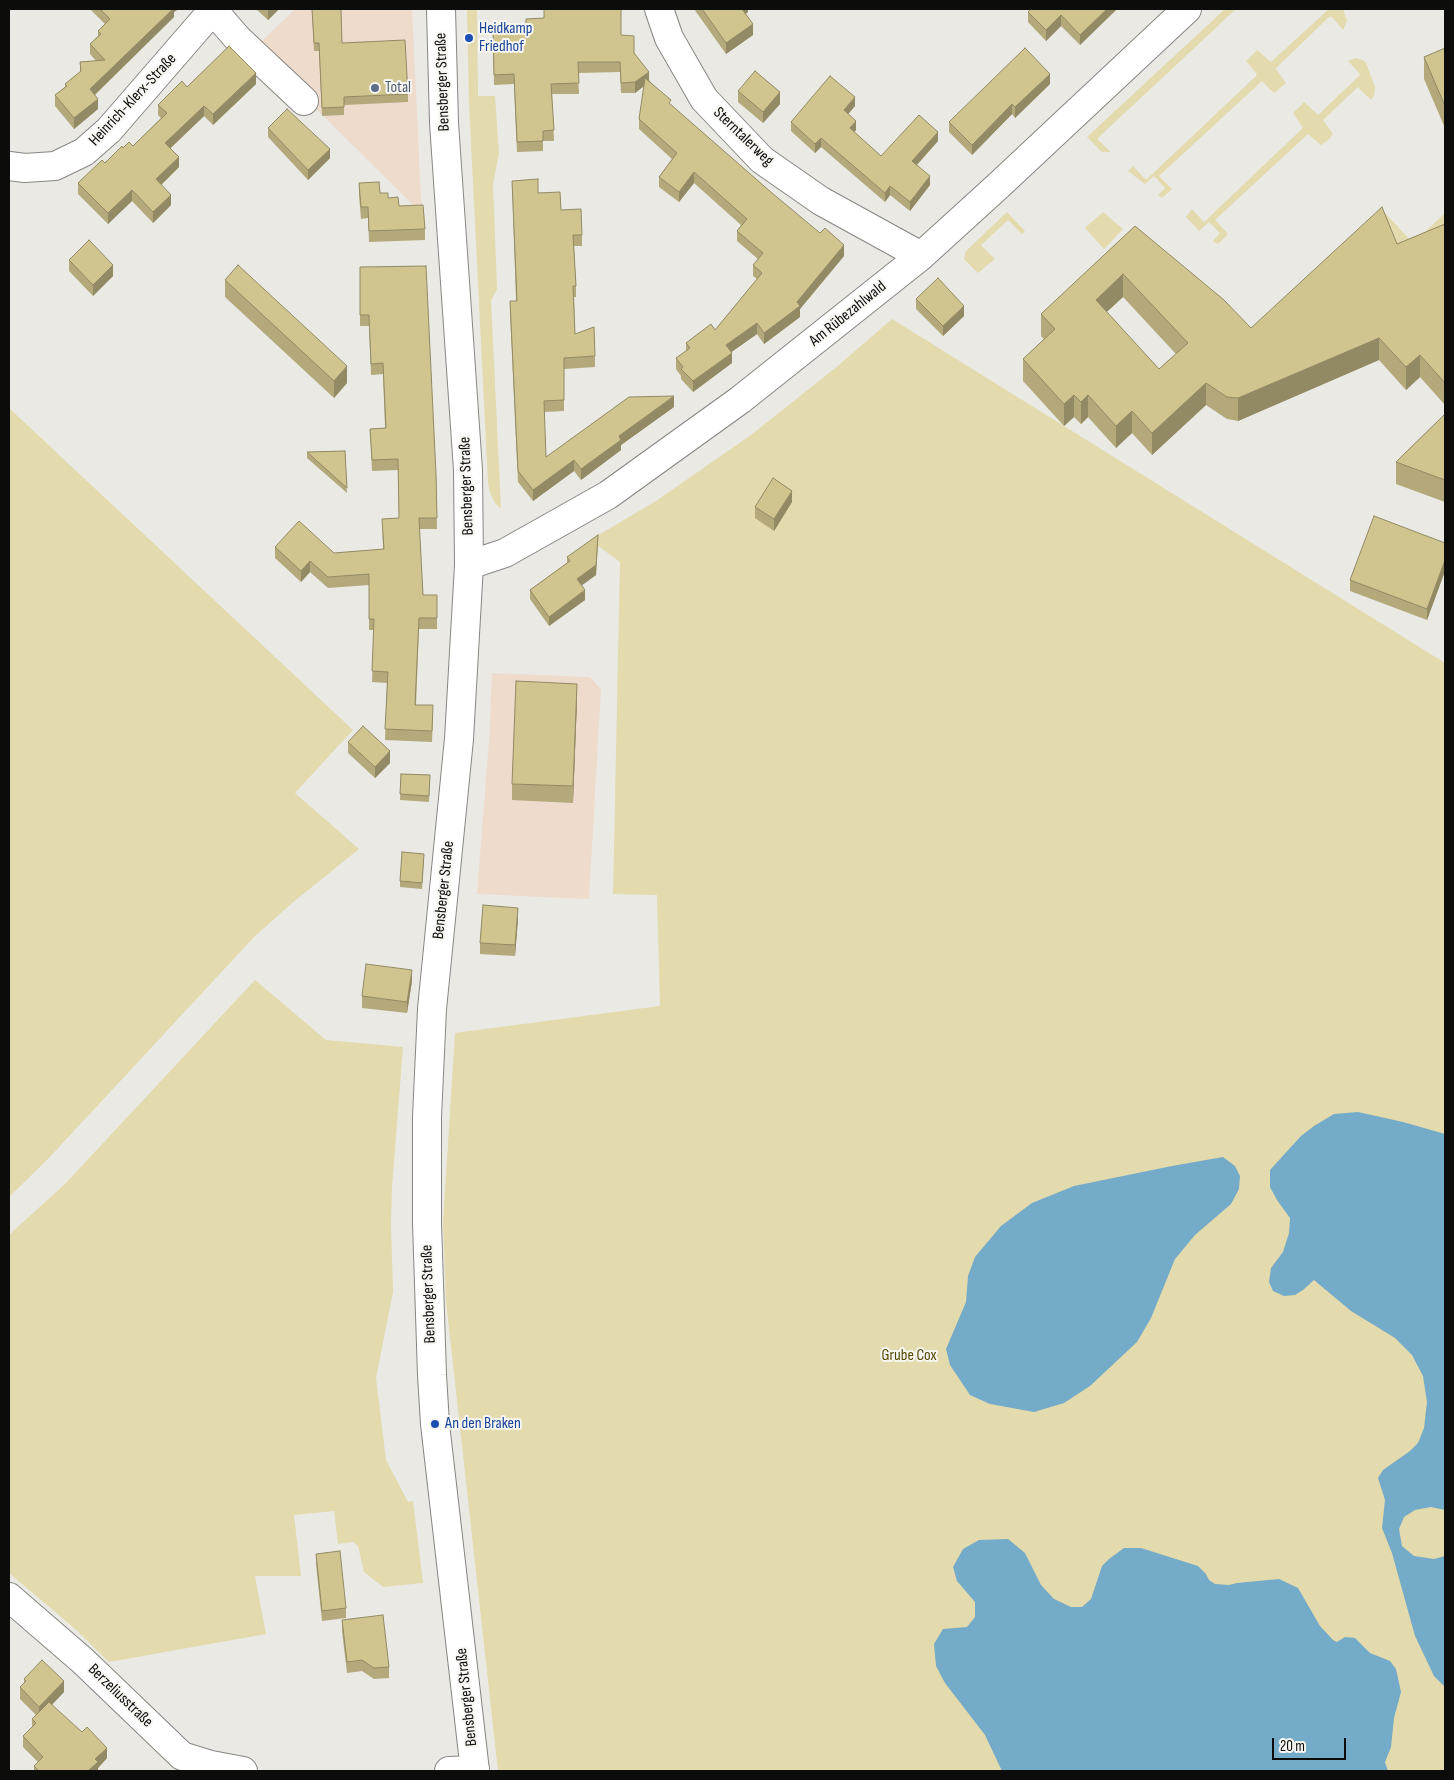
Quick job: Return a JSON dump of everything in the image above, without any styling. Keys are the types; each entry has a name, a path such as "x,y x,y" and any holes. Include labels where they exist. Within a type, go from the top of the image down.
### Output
{"street":[{"name":"Heinrich-Klerx-Straße","path":"9,166 25,168 55,166 84,152 109,130 213,9 238,39 304,102"},
{"name":"Bensberger Straße","path":"441,9 444,124 468,470 469,566 459,738 432,1009 427,1117 429,1308 435,1424 466,1771"},
{"name":"Sterntalerweg","path":"659,9 669,38 704,98 762,160 821,201 921,256"},
{"name":"Am Rübezahlwald","path":"469,566 505,553 608,495 740,400 921,256 998,186 1171,14"},
{"name":"Berzeliusstraße","path":"9,1597 84,1661 176,1764 211,1765 243,1771"}],"shaded area":[{"path":"295,9 412,9 421,198 424,216 255,48"},
{"path":"492,673 590,677 601,689 589,899 477,894 489,741"}],"green space":[{"path":"467,9 477,9 478,96 495,96 499,153 493,184 497,289 491,301 501,509 495,503 490,493 488,483 469,103"},
{"path":"1225,9 1236,9 1098,138 1111,152 1102,152 1087,137"},
{"path":"1329,9 1343,9 1347,21 1343,30 1332,17 1329,17 1276,68 1286,83 1274,93 1262,81 1159,176 1172,189 1162,198 1158,195 1165,188 1154,176 1145,184 1128,171 1133,166 1147,179 1256,76 1257,74 1246,61 1257,50 1271,62"},
{"path":"1356,58 1366,63 1375,87 1374,96 1371,100 1358,87 1323,120 1333,134 1328,140 1321,145 1308,134 1215,220 1228,234 1218,244 1213,241 1220,233 1209,222 1199,231 1186,217 1192,209 1204,222 1303,128 1293,113 1304,102 1318,115 1359,76 1360,74 1348,61"},
{"path":"1007,212 1025,231 1022,234 1008,220 981,245 995,259 978,273 964,259 966,251"},
{"path":"1103,212 1123,229 1104,249 1085,228"},
{"path":"1384,212 1413,243 1445,213 1445,246 1397,266 1373,222"},
{"name":"Grube Cox","path":"892,319 1445,663 1445,1771 498,1771 446,1301 443,1222 455,1033 660,1006 657,895 613,894 620,562 590,540 656,501 751,435 839,365"},
{"path":"9,408 353,730 295,793 359,849 292,903 254,937 47,1160 9,1197"},
{"path":"255,980 326,1040 403,1047 392,1187 393,1292 376,1378 386,1460 408,1502 413,1501 423,1583 383,1587 364,1572 358,1546 353,1542 338,1544 334,1511 294,1515 301,1576 255,1576 266,1634 109,1662 73,1627 9,1573 9,1235 65,1184"}],"water":[{"path":"1358,1112 1445,1134 1445,1510 1431,1507 1415,1510 1404,1517 1399,1529 1402,1546 1414,1556 1434,1559 1445,1556 1445,1687 1434,1676 1415,1636 1392,1553 1382,1528 1385,1500 1378,1478 1383,1470 1418,1443 1424,1428 1427,1402 1423,1376 1412,1355 1395,1338 1351,1311 1314,1280 1295,1295 1284,1296 1273,1291 1269,1282 1271,1268 1283,1252 1289,1233 1290,1218 1270,1187 1270,1170 1301,1136 1314,1126 1334,1114"},
{"path":"1223,1157 1235,1166 1240,1176 1239,1189 1231,1204 1195,1235 1175,1259 1151,1318 1137,1342 1090,1386 1064,1403 1034,1412 990,1404 970,1395 950,1365 946,1349 966,1302 968,1276 975,1257 1001,1226 1032,1203 1074,1186"},
{"path":"1008,1539 1025,1553 1041,1585 1054,1599 1071,1607 1082,1607 1091,1599 1102,1566 1124,1548 1141,1548 1198,1566 1209,1580 1215,1584 1229,1585 1279,1579 1298,1588 1320,1626 1333,1640 1337,1642 1345,1637 1355,1638 1370,1653 1390,1661 1396,1669 1401,1692 1394,1718 1391,1747 1385,1762 1388,1771 1002,1771 985,1735 945,1683 936,1666 934,1644 943,1629 967,1627 975,1617 975,1602 957,1581 953,1567 963,1549 979,1540"}],"building":[{"path":"100,9 173,9 90,89 98,99 74,118 55,95 67,86 65,84 81,71 80,62 105,60 90,44 101,34 98,31 110,19"},
{"path":"312,9 341,9 342,43 405,40 408,94 344,97 344,107 322,108 319,43 314,43"},
{"path":"544,9 621,9 621,35 634,36 634,53 649,72 635,82 621,83 620,62 578,62 579,83 551,84 554,130 543,131 543,141 517,142 514,74 494,75 493,30 526,28 526,19 544,18"},
{"path":"702,9 742,9 753,24 726,43"},
{"path":"1031,9 1107,9 1080,35 1061,15 1046,30 1028,12"},
{"path":"229,46 256,73 213,114 204,106 165,143 179,157 156,179 171,195 153,212 132,190 108,213 78,183 102,160 105,163 122,146 123,148 129,142 133,146 167,113 158,105 182,81 187,87"},
{"path":"1025,48 1050,74 1015,107 1012,104 972,145 949,122"},
{"path":"1445,48 1445,106 1424,57"},
{"path":"755,71 780,92 763,112 738,91"},
{"path":"830,76 855,97 844,110 856,121 850,128 881,156 919,115 938,132 912,161 930,176 910,202 890,186 885,193 821,138 815,144 791,122"},
{"path":"645,78 671,100 669,103 772,193 820,233 825,228 844,245 797,302 800,306 764,333 757,323 726,345 732,353 693,381 681,369 683,367 676,358 690,348 686,343 711,324 715,330 762,273 753,265 763,253 737,231 747,219 694,172 679,192 659,177 677,153 639,119"},
{"path":"287,109 330,149 308,170 268,128"},
{"path":"538,179 538,193 560,192 561,210 581,209 582,235 573,235 576,286 573,286 575,334 594,327 595,356 564,358 564,400 544,401 546,457 629,397 674,396 619,436 621,440 581,469 574,460 533,490 518,471 510,301 517,301 512,181"},
{"path":"379,182 380,193 388,193 388,198 398,197 399,206 423,205 425,229 369,231 368,207 361,207 359,183"},
{"path":"1382,207 1397,244 1445,224 1445,383 1420,355 1406,367 1379,338 1238,398 1227,397 1206,383 1152,433 1132,411 1116,426 1088,395 1081,402 1074,395 1064,404 1023,359 1055,329 1041,314 1135,226 1224,300 1251,328","holes":["1123,274 1188,343 1159,369 1096,300"]},
{"path":"89,240 113,265 93,285 69,260"},
{"path":"238,265 347,366 334,381 225,280"},
{"path":"426,266 437,518 419,518 423,595 437,595 437,618 419,618 415,705 433,705 432,731 385,729 388,672 372,671 374,619 369,619 369,574 328,577 310,561 301,571 275,547 299,521 334,553 384,549 382,519 399,518 398,459 372,460 370,429 386,428 383,363 371,364 369,315 360,315 360,267"},
{"path":"938,278 964,306 943,326 916,299"},
{"path":"1445,414 1445,480 1396,462"},
{"path":"345,451 347,488 307,452"},
{"path":"773,478 792,491 774,519 755,507"},
{"path":"1374,516 1445,543 1445,560 1427,609 1350,580"},
{"path":"598,535 596,565 577,579 585,590 549,617 530,590 570,561 567,557"},
{"path":"516,681 577,684 573,786 512,784"},
{"path":"363,726 390,751 375,767 348,742"},
{"path":"401,774 430,775 429,796 400,794"},
{"path":"402,852 424,854 422,883 400,881"},
{"path":"483,905 518,908 515,945 480,943"},
{"path":"366,964 412,970 407,1002 362,996"},
{"path":"340,1551 346,1608 322,1611 316,1554"},
{"path":"383,1615 389,1667 374,1668 362,1660 347,1662 342,1620"},
{"path":"42,1660 64,1681 39,1707 20,1687 26,1681 24,1679"},
{"path":"49,1702 82,1732 87,1727 107,1748 95,1759 98,1762 88,1771 39,1771 34,1766 43,1757 23,1736 36,1723 32,1719"}],"place":[{"name":"Heidkamp Friedhof","path":"469,38"},
{"name":"Total","path":"375,88"},
{"name":"An den Braken","path":"435,1424"}]}
